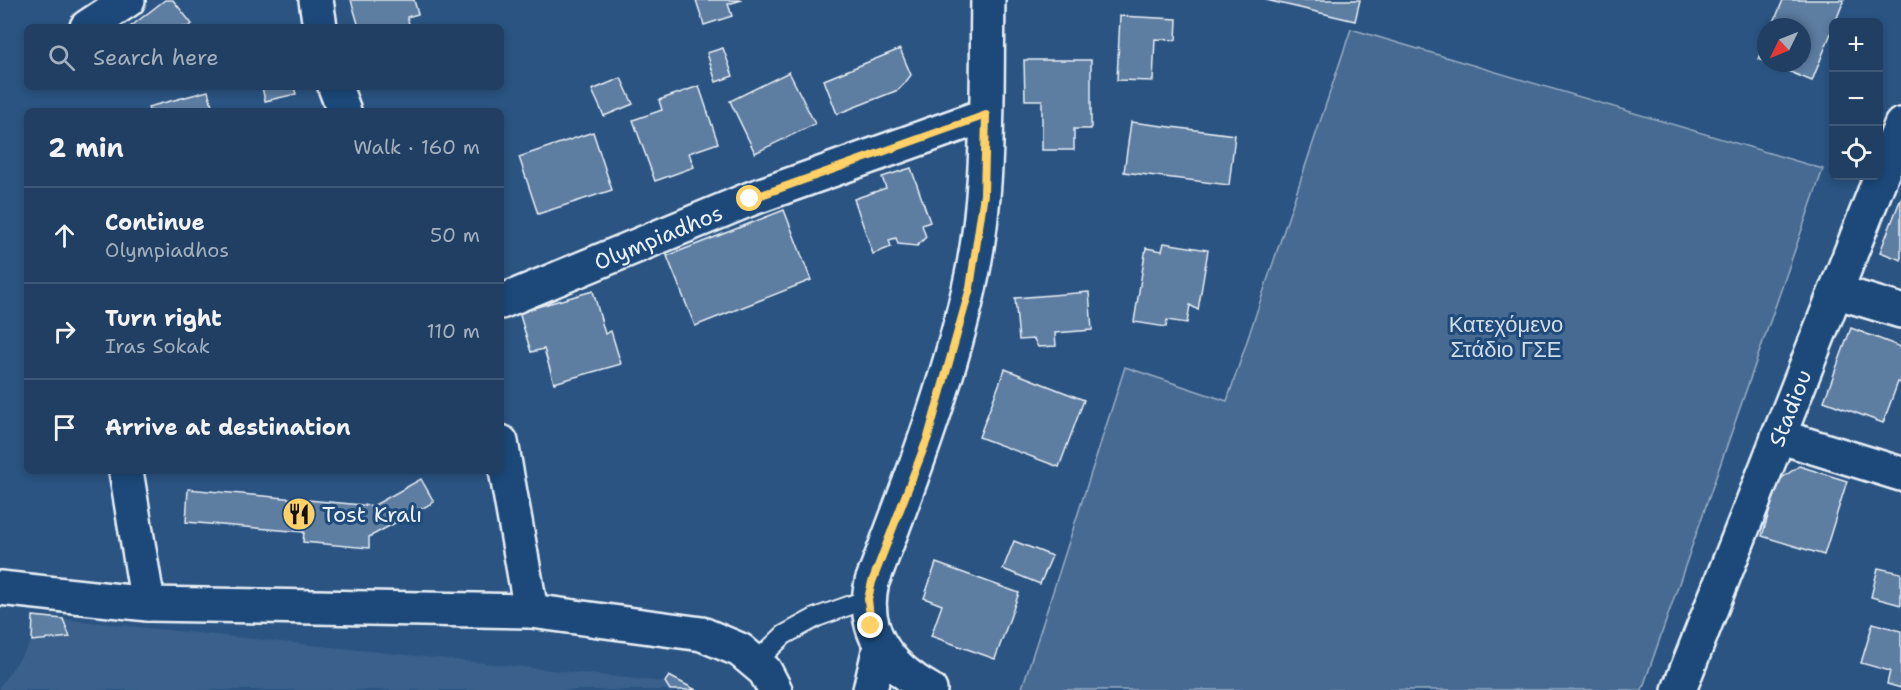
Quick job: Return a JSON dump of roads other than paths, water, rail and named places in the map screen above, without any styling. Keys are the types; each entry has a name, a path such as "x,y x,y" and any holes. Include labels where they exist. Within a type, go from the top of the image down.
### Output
{"street":[{"path":"92,24 128,0"},
{"path":"316,0 320,24"},
{"path":"930,690 897,667 880,646 871,626 868,599 872,582 928,437 970,288 984,194 988,0"},
{"path":"336,90 343,108"},
{"name":"Olympiadhos","path":"504,301 750,199 986,115"},
{"name":"Stadiou","path":"1679,690 1778,436 1838,292 1901,125"},
{"path":"1838,292 1901,311"},
{"path":"1778,436 1901,474"},
{"path":"504,456 531,611"},
{"path":"126,474 148,604"},
{"path":"0,588 148,604 531,611 702,634 740,650 765,671 775,690"},
{"path":"870,690 880,646"}],"lane":[{"path":"755,663 784,635 817,617 868,599"}],"place":[{"name":"Tost Kralı","path":"299,514"}],"park label":[{"name":"Κατεχόμενο Στάδιο ΓΣΕ","path":"1506,336"}]}
